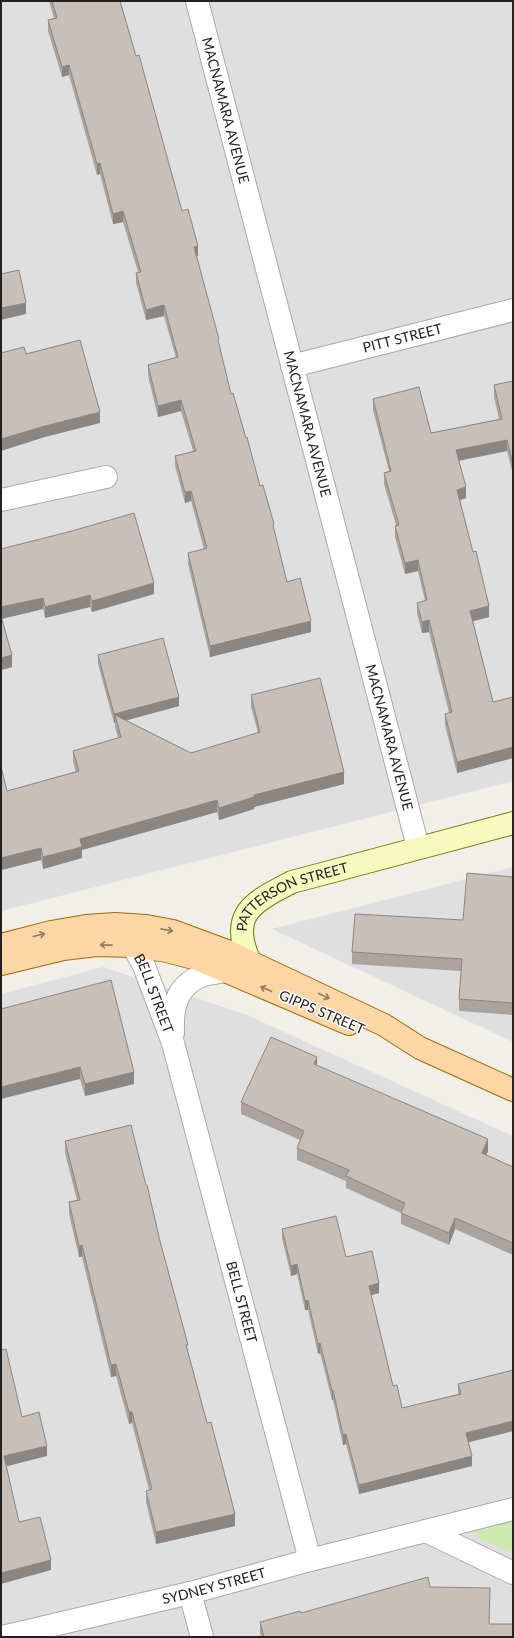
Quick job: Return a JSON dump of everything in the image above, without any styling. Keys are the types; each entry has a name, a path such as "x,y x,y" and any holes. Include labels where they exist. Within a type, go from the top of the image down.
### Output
{"main road":[{"name":"PATTERSON STREET","path":"1,945 51,932 86,926 115,924 146,926 173,931 203,941 250,962"},
{"path":"1,964 63,949 96,945 133,946 166,950 197,959 225,971"},
{"name":"GIPPS STREET","path":"250,962 384,1025 420,1048 513,1090"},
{"name":"GIPPS STREET","path":"225,971 381,1038 420,1048"}],"street":[{"name":"MACNAMARA AVENUE","path":"197,1 418,847"},
{"name":"PITT STREET","path":"292,366 513,310"},
{"path":"1,500 106,477"},
{"name":"PATTERSON STREET","path":"250,962 244,949 240,930 245,917 254,904 270,893 292,882 418,847 513,823"},
{"name":"BELL STREET","path":"133,946 144,966 173,1043 310,1560"},
{"name":"BELL STREET","path":"173,1043 172,1013 177,999 187,984 202,976 225,971"},
{"name":"SYDNEY STREET","path":"2,1637 190,1593 310,1560 513,1509"},
{"path":"426,1531 513,1573"},
{"path":"190,1593 202,1637"}],"shaded area":[{"path":"1,1 513,1 513,781 1,911"},
{"path":"513,867 513,1042 272,929"},
{"path":"103,967 247,1015 513,1136 513,1637 1,1637 1,994"}],"green space":[{"path":"513,1517 513,1553 476,1537 473,1532 476,1527"}],"building":[{"path":"52,1 120,1 136,56 139,55 182,211 188,209 198,246 194,247 219,339 231,394 233,393 246,438 247,437 260,486 263,485 274,524 287,582 300,578 311,621 210,646 188,553 207,548 191,491 185,492 175,456 196,451 181,400 158,406 148,365 178,357 164,305 146,310 136,273 141,272 123,211 113,214 100,163 97,164 69,65 62,67 48,20 57,18"},
{"path":"19,270 26,303 1,308 1,274"},
{"path":"80,340 100,412 1,439 1,353 24,347 26,354"},
{"path":"513,381 513,464 507,440 456,450 466,487 457,490 473,552 476,551 489,606 470,611 493,702 513,697 513,747 457,762 445,714 452,712 429,620 422,622 417,603 427,600 418,560 405,563 395,526 399,525 384,473 391,471 373,399 419,387 431,433 502,419 494,385"},
{"path":"134,513 154,583 92,601 90,595 45,607 43,598 1,607 1,549"},
{"path":"1,616 12,655 1,658"},
{"path":"163,638 179,697 114,714 98,655"},
{"path":"320,678 344,772 254,795 254,797 219,808 217,800 80,839 82,847 43,857 41,848 1,858 1,767 7,791 79,771 73,751 121,737 115,715 191,753 260,732 251,695"},
{"path":"467,873 513,877 513,1003 459,999 462,959 352,952 355,914 463,920"},
{"path":"111,980 134,1072 85,1084 80,1067 1,1087 1,1009"},
{"path":"271,1037 317,1057 314,1064 488,1139 482,1153 513,1167 513,1243 455,1218 449,1233 401,1213 405,1203 346,1176 349,1170 297,1148 304,1131 241,1102"},
{"path":"131,1125 188,1345 186,1345 207,1423 211,1422 235,1514 156,1532 146,1491 152,1489 132,1412 129,1412 116,1364 111,1365 82,1245 79,1246 69,1202 80,1200 65,1141"},
{"path":"336,1216 346,1257 372,1251 379,1283 369,1286 393,1386 397,1385 402,1408 461,1394 458,1384 513,1370 513,1421 466,1433 472,1456 359,1485 346,1434 343,1435 333,1390 332,1391 320,1343 318,1344 308,1300 305,1301 297,1264 291,1266 282,1229"},
{"path":"6,1349 22,1417 39,1412 47,1446 4,1456 19,1522 40,1517 51,1560 1,1573 1,1350"},
{"path":"428,1577 430,1587 490,1588 489,1624 513,1624 513,1637 264,1637 260,1622 300,1611 301,1613"}]}
